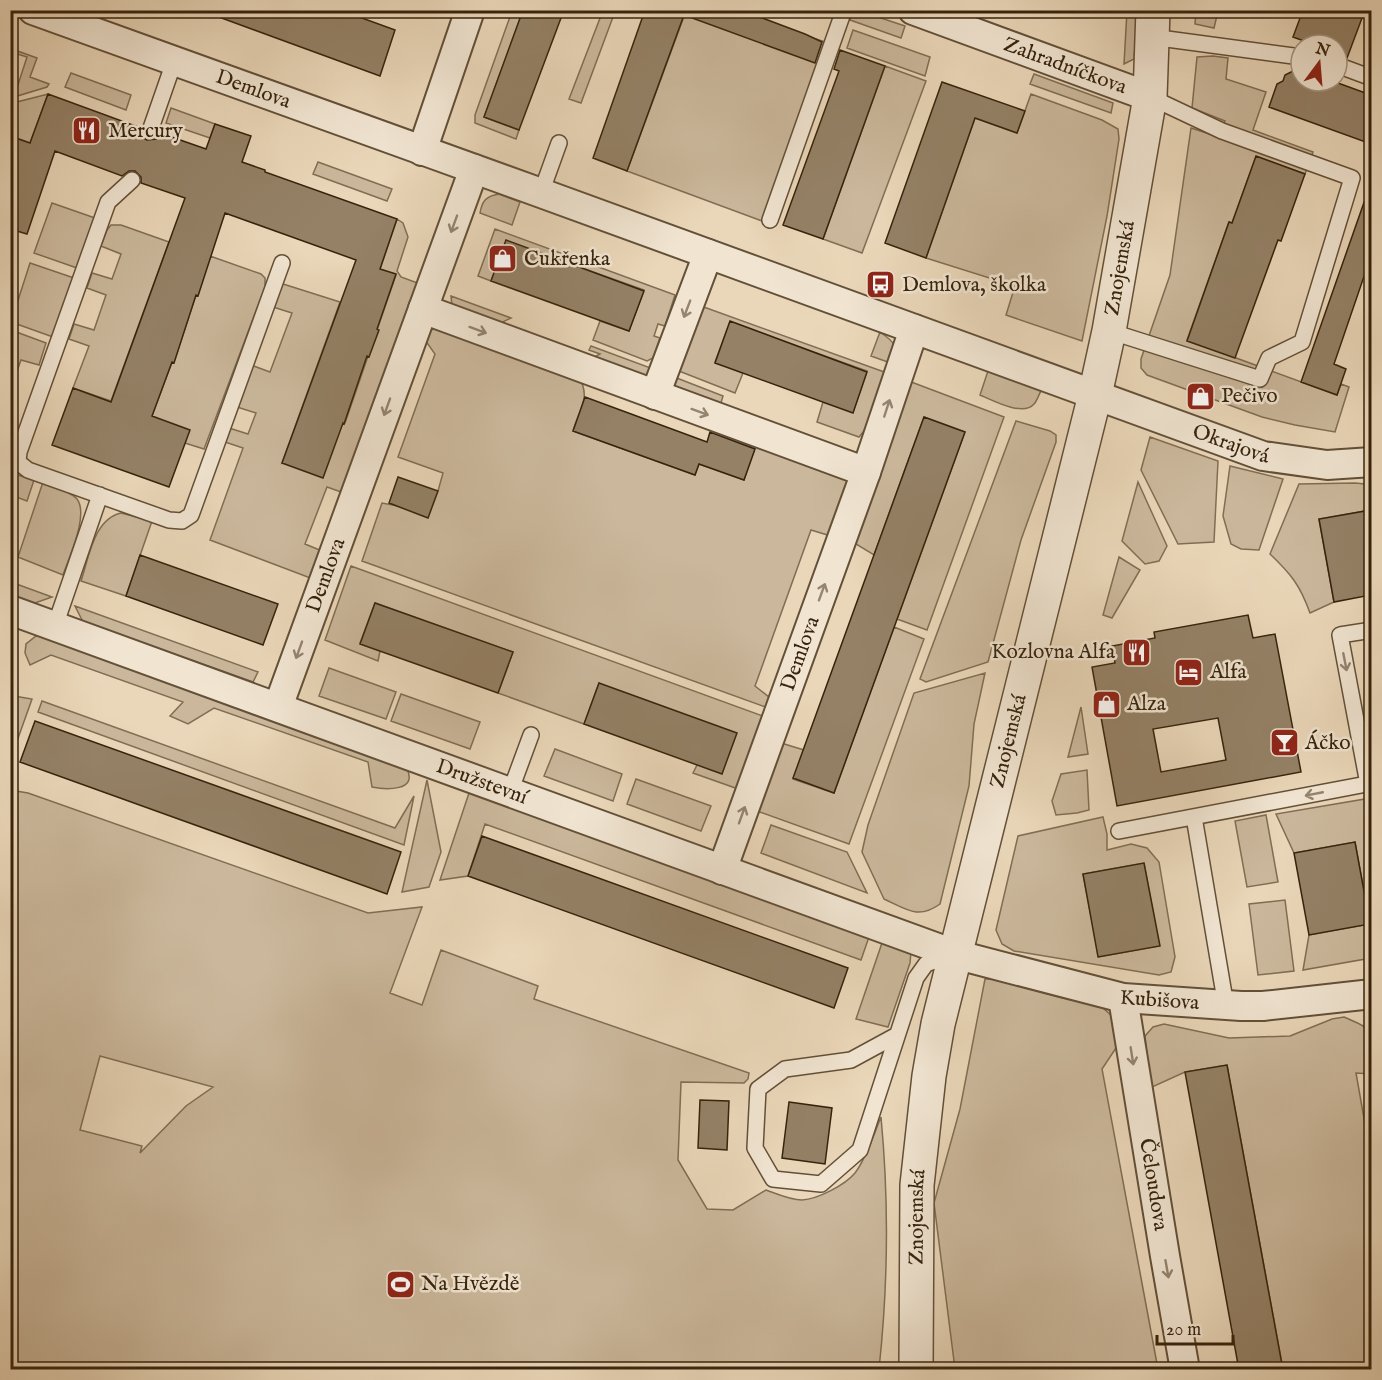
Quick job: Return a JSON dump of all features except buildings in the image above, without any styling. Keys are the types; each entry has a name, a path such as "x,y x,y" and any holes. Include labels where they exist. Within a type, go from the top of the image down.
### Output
{"street":[{"name":"Demlova","path":"33,10 73,17 174,62 1095,395"},
{"path":"422,150 470,10"},
{"name":"Zahradníčkova","path":"913,10 1150,97"},
{"name":"Znojemská","path":"916,1370 917,1196 922,1130 938,1024 1109,331 1150,97 1153,24"},
{"name":"Demlova","path":"278,707 474,169"},
{"path":"655,395 708,254"},
{"path":"423,309 866,472"},
{"name":"Demlova","path":"722,870 866,472 914,329"},
{"name":"Okrajová","path":"1095,395 1263,456 1327,465 1371,462"},
{"name":"Družstevní","path":"10,610 954,954"},
{"name":"Kubišova","path":"954,954 1123,998 1226,1006 1263,1006 1371,996"},
{"name":"Čeloudova","path":"1123,998 1185,1370"}],"lane":[{"path":"770,220 844,10"},
{"path":"1153,24 1289,54"},
{"path":"150,131 174,62"},
{"path":"1349,70 1371,78"},
{"path":"1109,331 1260,379 1269,358 1302,342 1352,178 1222,131 1150,97"},
{"path":"541,193 559,143"},
{"path":"132,180 108,202 19,452 18,462 28,470 169,520 182,521 191,515 282,263"},
{"path":"55,626 100,495"},
{"path":"1119,831 1370,784 1340,635 1371,630"},
{"path":"510,792 531,735"},
{"path":"1194,817 1226,1006"},
{"path":"897,1035 851,1060 785,1069 758,1089 755,1148 773,1179 821,1184 860,1150 916,978 926,964 954,954"}],"shaded area":[{"path":"854,10 905,26 901,38 850,20"},
{"path":"512,11 523,11 484,117 519,130 516,139 475,123 475,115"},
{"path":"686,11 810,37 828,43 762,221 627,171"},
{"path":"1127,11 1138,11 1134,59 1124,64"},
{"path":"1196,11 1218,11 1214,28 1195,24"},
{"path":"602,13 613,17 581,103 569,99"},
{"path":"853,30 930,57 925,76 847,48"},
{"path":"12,49 37,58 30,77 49,84 47,87 14,97 27,57 11,52"},
{"path":"1197,57 1228,58 1226,79 1266,92 1253,130 1313,152 1305,174 1256,157 1232,223 1229,222 1187,340 1337,395 1341,384 1349,387 1335,432 1262,417 1147,375 1141,368 1141,359 1170,275 1191,128 1219,137 1225,121 1192,108"},
{"path":"885,66 926,81 862,253 823,239"},
{"path":"71,73 131,95 126,110 65,87"},
{"path":"1034,74 1113,103 1111,113 1030,84"},
{"path":"48,94 30,143 14,137 11,146 10,121 17,102"},
{"path":"1031,94 1102,120 1118,129 1119,139 1107,216 1082,341 1006,315 1015,286 926,258 975,118 1017,133"},
{"path":"171,108 215,124 210,138 166,123"},
{"path":"318,162 392,189 387,201 313,174"},
{"path":"499,194 520,202 512,225 480,213 485,200"},
{"path":"52,203 95,218 77,268 34,253"},
{"path":"397,219 403,223 408,237 397,271 401,277 420,284 344,493 327,487 305,544 322,551 313,579 210,540 243,448 225,442 229,428 248,434 256,413 237,407 251,365 270,372 292,313 273,307 283,284 340,302 282,463 345,423 396,275 380,269"},
{"path":"111,225 121,225 169,242 111,401 73,388 89,346 69,339 74,324 94,330 106,295 87,288 92,273 112,279 121,254 101,246"},
{"path":"495,229 675,295 665,326 658,324 654,336 660,338 653,358 647,361 593,340 600,321 629,331 644,290 506,241 491,281 478,276"},
{"path":"210,256 261,274 265,278 265,287 204,449 185,443 152,416 172,362 174,362"},
{"path":"30,263 74,278 53,337 11,322"},
{"path":"451,296 511,318 492,327 452,306"},
{"path":"701,306 887,373 864,431 859,437 817,422 823,402 853,412 867,371 730,322 715,362 743,373 735,393 679,371"},
{"path":"439,326 578,376 584,390 584,397 573,431 695,475 699,464 744,480 755,448 722,437 730,430 849,481 834,537 811,530 755,686 774,701 771,709 362,561 382,503 398,506 438,491 443,473 398,457 435,354 423,337"},
{"path":"11,330 46,343 39,365 21,360 11,388"},
{"path":"880,332 894,346 896,365 871,356"},
{"path":"591,346 656,370 648,380 586,362 600,354 589,350"},
{"path":"988,371 1041,391 1035,403 1029,408 1015,408 980,395"},
{"path":"669,375 723,396 720,406 677,396"},
{"path":"906,380 1004,417 927,630 897,619 965,432 924,417 874,555 856,544 852,535"},
{"path":"1016,421 1050,431 1056,435 1056,442 1021,540 988,662 926,682 920,679"},
{"path":"1150,437 1218,461 1214,542 1178,544 1141,470"},
{"path":"1230,466 1283,479 1259,550 1241,549 1231,544 1223,516"},
{"path":"11,473 34,480 27,501 11,495"},
{"path":"43,482 70,494 77,499 80,506 81,515 77,536 63,575 18,557"},
{"path":"1138,482 1167,546 1159,561 1145,564 1122,541"},
{"path":"1299,484 1365,484 1371,489 1371,510 1319,519 1334,602 1310,613 1294,581 1270,554"},
{"path":"121,513 152,521 126,596 81,581 99,531 104,523"},
{"path":"1119,557 1140,570 1112,618 1103,615"},
{"path":"351,566 768,718 741,790 693,773 697,765 599,683 584,724 498,693 513,652 375,603 360,643 380,651 378,661 325,640"},
{"path":"11,582 52,597 35,603 11,594"},
{"path":"75,606 258,672 253,682 83,622"},
{"path":"894,627 924,639 849,844 757,811 781,743 804,750 793,779 834,793"},
{"path":"36,636 46,636 407,769 408,782 399,787 385,789 372,787 368,762 214,708 188,724 170,716 183,702 51,655 30,665 25,653 26,644"},
{"path":"329,668 396,692 386,719 319,696"},
{"path":"985,673 974,724 969,786 940,904 925,911 912,911 884,899 862,852 868,825 914,693"},
{"path":"401,694 480,722 470,749 391,721"},
{"path":"11,697 32,699 11,758"},
{"path":"42,701 395,828 414,796 404,845 38,712"},
{"path":"1081,707 1088,754 1068,757"},
{"path":"555,749 622,774 613,801 544,776"},
{"path":"1087,770 1089,810 1056,815 1052,801 1061,774"},
{"path":"636,779 711,806 701,831 627,804"},
{"path":"427,780 441,852 429,887 402,892"},
{"name":"Na Hvězdě","path":"10,790 28,793 368,913 422,907 390,993 422,1005 441,950 538,986 534,999 749,1073 744,1083 681,1082 678,1160 707,1209 733,1210 766,1190 788,1198 802,1200 831,1191 855,1173 870,1146 881,1117 886,1243 879,1369 11,1369","holes":["100,1056 213,1087 186,1106 140,1153 142,1146 80,1130"]},
{"path":"470,790 870,934 861,960 485,824 468,876 440,880"},
{"path":"1371,798 1371,958 1303,970 1309,935 1370,924 1355,842 1294,853 1276,814"},
{"path":"1266,815 1278,882 1247,887 1235,821"},
{"path":"1103,817 1107,834 1107,850 1131,844 1147,848 1159,862 1175,957 1171,972 1159,975 1014,951 1002,944 996,930 1018,836","holes":["1144,863 1159,946 1099,957 1083,874"]},
{"path":"771,825 847,852 867,893 761,853"},
{"path":"1285,900 1294,971 1258,975 1249,904"},
{"path":"883,940 911,951 910,963 888,1027 856,1019"},
{"path":"985,979 993,979 1102,1007 1114,1018 1118,1045 1102,1069 1158,1369 955,1369 934,1203 960,1109"},
{"path":"1344,1017 1361,1025 1371,1034 1371,1074 1356,1073 1371,1158 1371,1369 1283,1369 1227,1065 1185,1072 1150,1088 1145,1036 1153,1027 1164,1024 1229,1038 1290,1036 1332,1019"}],"place":[{"name":"Mercury","path":"87,131"},
{"name":"Cukřenka","path":"503,259"},
{"name":"Demlova, školka","path":"881,285"},
{"name":"Pečivo","path":"1200,396"},
{"name":"Kozlovna Alfa","path":"1136,652"},
{"name":"Alfa","path":"1189,672"},
{"name":"Alza","path":"1106,704"},
{"name":"Áčko","path":"1284,743"},
{"name":"Na Hvězdě","path":"400,1284"}]}
